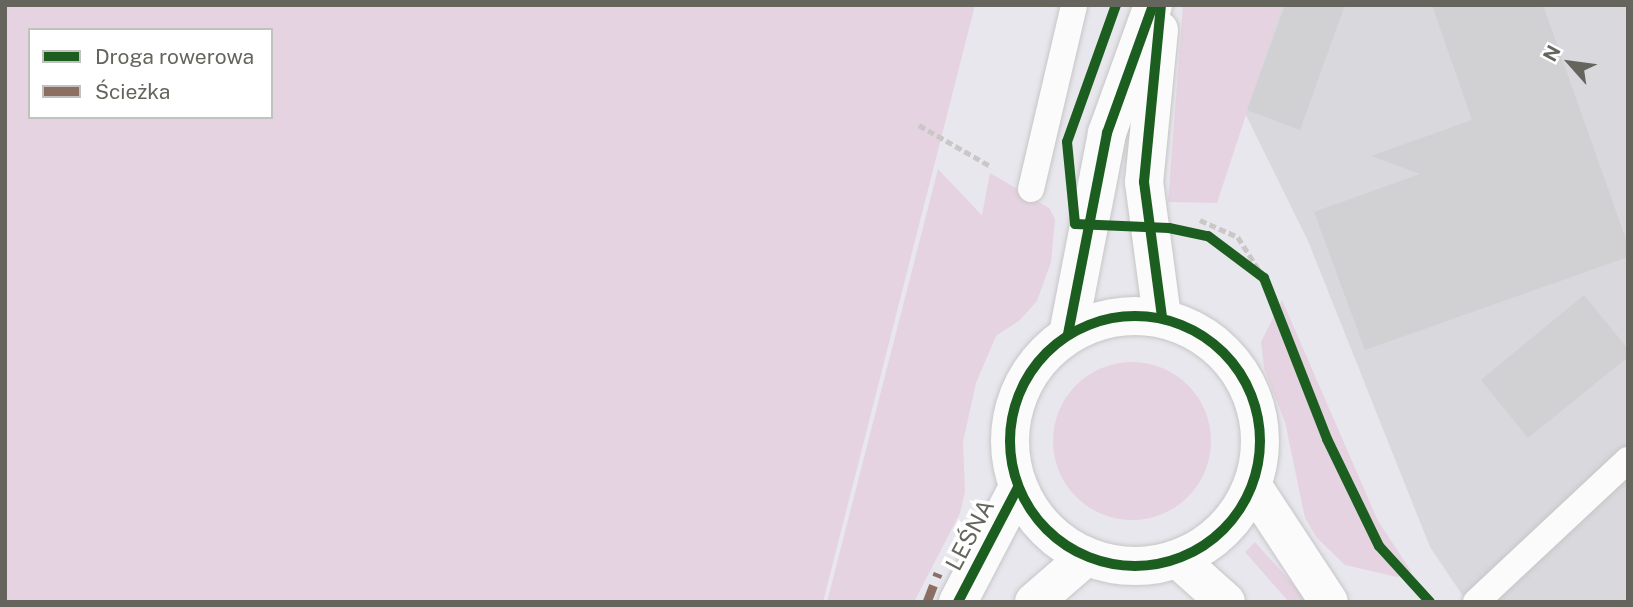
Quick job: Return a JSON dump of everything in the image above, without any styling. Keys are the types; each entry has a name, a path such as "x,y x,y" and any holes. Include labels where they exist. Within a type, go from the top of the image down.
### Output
{"street":[{"path":"1068,334 1107,133 1153,5"},
{"path":"1161,5 1144,182 1163,317"},
{"path":"1130,314 1163,317 1212,340 1247,381 1262,434 1254,488 1235,519 1210,543 1179,559 1132,567 1086,557 1058,540 1034,516 1018,487 1009,445 1016,402 1035,363 1068,334 1097,320 1130,314"},
{"name":"LEŚNA","path":"958,602 1018,487"},
{"path":"1254,488 1329,602"},
{"path":"1034,602 1086,557"},
{"path":"1179,559 1226,602"}],"lane":[{"path":"1031,189 1074,5"},
{"path":"1476,602 1628,460"}],"path":[{"path":"919,125 942,138"},
{"path":"1195,219 1238,237 1264,278 1268,290"},
{"path":"1150,227 1208,236 1219,243"},
{"path":"1231,251 1264,278"}],"shaded area":[{"path":"5,5 975,5 823,602 5,602"},
{"path":"1183,5 1282,5 1217,203 1168,202"},
{"path":"1282,5 1628,5 1628,602 1467,602 1430,547 1308,241 1244,111"},
{"path":"938,169 990,224 982,215 990,173 1049,208 1055,219 1051,262 1037,301 1020,320 996,336 976,383 963,442 965,492 960,513 914,602 827,602"},
{"path":"1282,300 1378,521 1411,571 1397,577 1345,565 1317,538 1305,518 1285,422 1264,368 1261,342"},
{"path":"1132,362 1148,363 1162,368 1188,385 1205,411 1210,425 1210,457 1205,471 1188,497 1162,514 1148,519 1132,520 1116,519 1102,514 1076,497 1059,471 1054,457 1053,441 1054,425 1059,411 1076,385 1102,368 1116,363"},
{"path":"1255,542 1308,602 1289,602 1245,552"}],"building":[{"path":"1285,5 1345,5 1300,130 1247,110"},
{"path":"1432,5 1543,5 1628,245 1628,257 1365,350 1314,212 1420,174 1371,156 1472,120"},
{"path":"1584,295 1628,349 1628,357 1528,438 1481,380"}],"marked path":[{"path":"927,602 938,573"}],"cycle path":[{"path":"1116,5 1067,142 1075,224 1169,228 1208,236 1264,278 1327,439 1379,546 1430,602"},
{"path":"1068,334 1107,133 1153,5"},
{"path":"1161,5 1144,182 1162,317"},
{"path":"1123,316 1147,316 1194,330 1224,352 1251,393 1258,417 1260,441 1258,465 1251,489 1224,530 1183,557 1147,566 1123,566 1076,552 1055,538 1038,521 1024,500 1015,477 1010,453 1010,429 1024,382 1038,361 1055,344 1076,330 1099,321 1123,316"},
{"path":"958,602 1018,487"}]}
